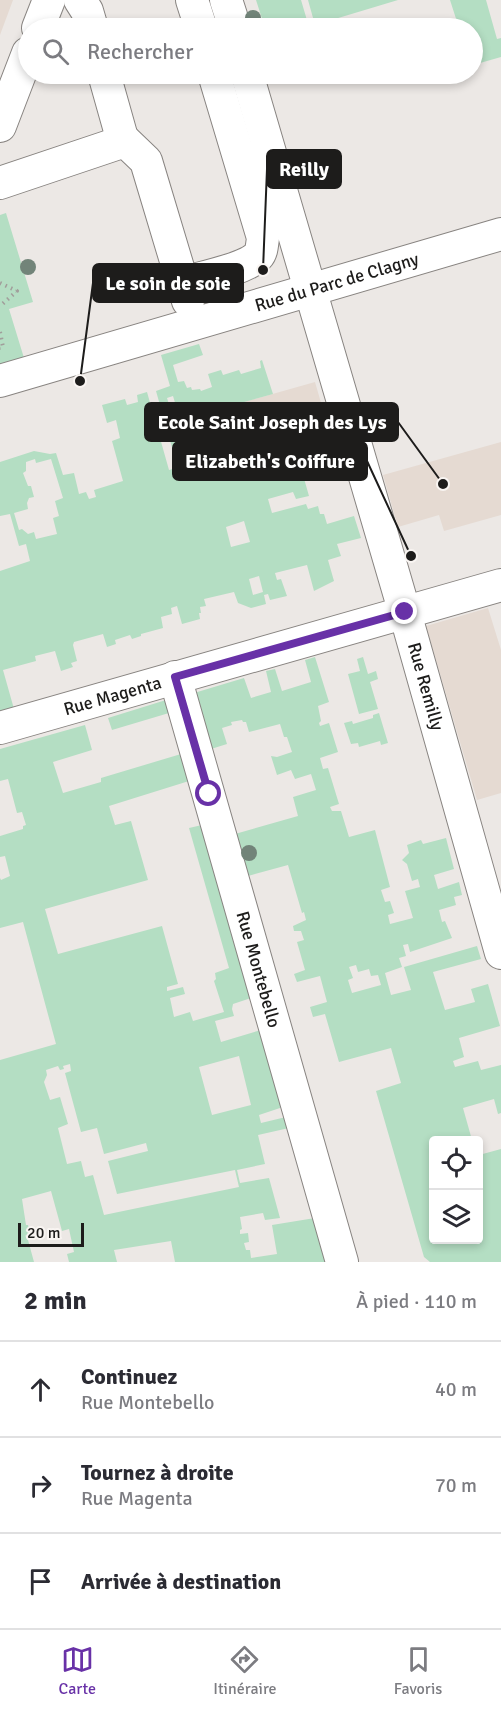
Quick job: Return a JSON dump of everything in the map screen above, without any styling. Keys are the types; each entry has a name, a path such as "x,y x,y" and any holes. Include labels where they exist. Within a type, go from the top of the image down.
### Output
{"street":[{"path":"42,18 49,0"},
{"path":"80,0 89,18"},
{"path":"192,0 198,18"},
{"path":"226,0 232,18"},
{"path":"0,126 18,79"},
{"path":"107,84 122,138 146,161 195,322"},
{"path":"182,283 249,262 259,255 262,247 263,238 217,84"},
{"name":"Rue Remilly","path":"250,84 405,612 501,953"},
{"path":"0,183 119,143 122,138"},
{"name":"Rue du Parc de Clagny","path":"0,381 501,234"},
{"name":"Rue Magenta","path":"0,728 501,585"},
{"name":"Rue Montebello","path":"175,677 342,1262"}],"path":[{"path":"0,284 17,291 0,306"},
{"path":"0,332 3,347 0,348"}],"shaded area":[{"path":"0,0 13,0 0,35"},
{"path":"315,382 328,427 232,452 219,409"},
{"path":"501,442 501,515 444,531 439,515 398,527 383,475"},
{"path":"488,608 501,650 501,793 477,800 426,626"}],"green space":[{"path":"256,0 301,0 306,18 262,18"},
{"path":"308,0 398,0 338,18 313,18"},
{"path":"450,0 486,0 497,39 501,38 501,57 483,62 483,18 456,18"},
{"path":"6,213 33,302 9,309 24,358 0,365 0,215"},
{"path":"199,344 203,355 173,365 178,382 184,381 187,388 191,387 192,390 200,389 201,391 212,387 208,374 221,370 223,375 239,370 241,374 261,368 260,361 262,360 273,394 219,409 233,452 245,449 248,457 252,458 295,447 309,496 296,499 293,492 268,499 272,513 306,504 308,509 318,506 327,524 354,516 361,538 337,544 341,556 328,560 334,581 314,591 307,565 275,573 277,580 281,579 287,596 270,600 268,594 264,595 266,604 251,608 238,603 234,592 204,599 206,606 200,607 200,619 182,624 177,606 171,608 172,614 161,617 163,628 141,634 141,636 132,639 130,635 115,640 116,644 107,647 103,634 74,642 77,661 71,663 73,667 61,671 55,651 35,656 36,661 3,670 14,709 0,714 0,571 30,561 26,544 19,546 10,514 0,516 0,462 34,451 56,453 63,475 74,473 79,494 86,492 89,499 96,497 94,490 123,481 112,441 120,438 116,420 107,423 102,405 125,399 127,405 138,402 137,395 147,392 169,470 219,456 216,446 190,454 188,447 173,451 156,391 170,386 161,355","holes":["173,396 187,443 182,445 167,398","35,459 36,463 51,459 63,498 55,501 59,516 53,518 57,534 36,539 34,532 28,534 22,529 19,530 14,513 28,509 29,498 34,497 31,486 28,486 23,473 26,471 26,462","244,521 250,542 231,547 226,527","259,576 263,592 253,595 249,579"]},
{"path":"315,657 329,702 318,706 321,721 319,723 320,726 329,723 338,752 320,758 323,769 328,768 339,804 330,807 332,811 341,811 349,837 375,830 390,887 381,890 385,902 390,901 394,913 388,915 390,924 413,918 405,891 420,887 418,879 412,881 407,864 402,860 409,853 407,845 421,840 423,844 446,838 454,869 434,875 438,889 459,882 462,895 454,897 456,905 439,910 442,922 445,921 452,938 410,952 408,944 403,945 406,956 399,958 402,967 385,973 391,995 411,990 404,967 477,946 481,959 433,972 445,1010 475,1002 471,989 488,984 500,1026 459,1038 464,1057 453,1061 455,1067 478,1061 481,1070 501,1065 501,1113 498,1114 494,1099 463,1108 471,1136 429,1136 429,1244 483,1244 483,1154 501,1149 501,1262 430,1262 424,1257 376,1091 401,1083 391,1048 339,1062 325,1014 313,1017 310,1007 327,1002 320,976 297,982 294,974 305,970 297,942 304,940 301,931 294,931 293,926 306,920 288,865 248,876 235,834 298,816 293,797 316,790 311,774 295,779 291,770 277,775 271,756 277,757 292,752 280,724 249,732 246,722 242,720 231,722 232,725 222,728 227,744 211,749 194,693 244,678 251,698 271,692 266,671 275,669 282,691 311,682 305,660","holes":["356,965 358,972 369,969 371,976 378,975 381,985 352,993 348,980 353,978 349,967"]},
{"path":"363,657 368,674 376,671 378,679 370,682 378,709 359,714 348,674 360,671 357,659"},
{"path":"166,700 169,713 112,730 108,718"},
{"path":"379,713 388,743 381,745 380,741 359,747 358,743 351,744 344,723 352,721 353,724 373,718 373,715"},
{"path":"85,725 92,750 53,762 63,793 101,782 101,778 181,754 189,781 109,806 115,825 131,821 148,880 45,909 58,954 162,926 178,984 167,987 167,991 183,987 185,994 170,998 174,1017 190,1012 193,1021 224,1012 214,981 215,973 229,968 189,828 202,825 251,998 233,1004 234,1016 215,1021 221,1042 261,1030 283,1107 259,1115 261,1123 286,1117 289,1128 258,1135 265,1164 237,1170 240,1183 269,1178 280,1218 265,1220 263,1213 240,1217 242,1229 240,1234 248,1233 249,1242 244,1243 246,1250 250,1250 251,1258 277,1254 272,1225 315,1218 328,1262 175,1262 171,1241 114,1250 117,1262 69,1262 67,1254 74,1252 69,1229 62,1231 51,1191 22,1199 26,1225 28,1225 32,1239 28,1240 34,1262 0,1262 0,1060 56,1044 23,922 0,928 0,878 1,880 10,876 5,856 0,857 0,836 23,829 26,825 22,812 17,813 8,779 0,781 0,749","holes":["239,1056 251,1105 212,1115 199,1067","70,1064 71,1071 65,1073 81,1132 97,1128 104,1154 146,1143 148,1151 108,1161 117,1194 235,1170 239,1187 104,1215 93,1175 85,1177 81,1161 67,1164 58,1128 68,1124 60,1097 50,1100 44,1082 47,1075 46,1070 58,1066 60,1070 64,1069 63,1066"]}],"place":[{"name":"Reilly","path":"263,270"},
{"name":"Le soin de soie","path":"80,381"},
{"name":"Ecole Saint Joseph des Lys","path":"443,484"},
{"name":"Elizabeth's Coiffure","path":"411,556"}],"route":[{"path":"209,794 175,677 405,612"}]}
